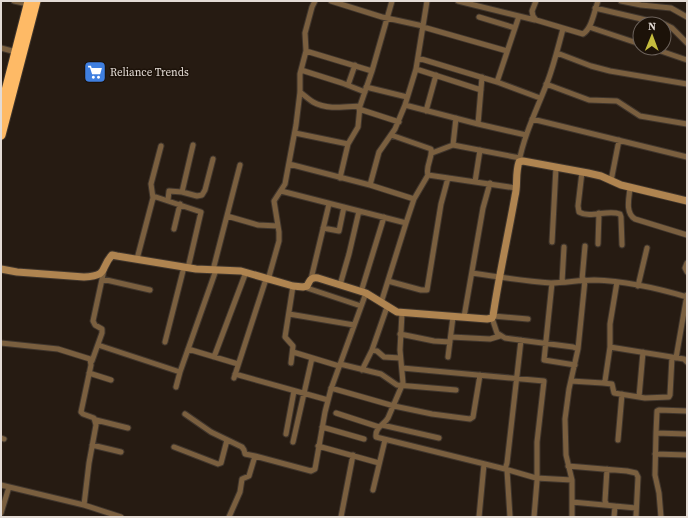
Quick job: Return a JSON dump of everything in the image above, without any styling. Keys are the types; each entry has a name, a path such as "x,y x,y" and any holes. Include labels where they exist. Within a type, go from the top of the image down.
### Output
{"highway":[{"path":"1,110 31,2"},
{"path":"1,135 31,2"}],"street":[{"path":"14,1 31,2"},
{"path":"315,1 305,33 306,51 301,70 295,133 285,184 274,201 279,241 234,376 328,400"},
{"path":"331,1 507,51"},
{"path":"340,178 348,144 358,127 360,108 392,1"},
{"path":"370,185 379,152 399,122 405,105 416,69 427,1"},
{"path":"458,1 536,20 582,34 587,31 589,27 598,1"},
{"path":"536,1 532,11 532,16 536,20"},
{"path":"621,1 671,8 687,17"},
{"path":"595,8 632,17"},
{"path":"497,82 519,16"},
{"path":"479,17 515,28"},
{"path":"589,27 632,41"},
{"path":"672,28 687,43"},
{"path":"500,336 496,330 492,317 498,277 516,188 516,174 526,135 557,53 563,29"},
{"path":"1,48 16,52"},
{"path":"306,51 372,71"},
{"path":"557,53 591,66 610,71 687,84"},
{"path":"672,55 687,60"},
{"path":"418,58 482,77 540,98"},
{"path":"348,85 355,65"},
{"path":"416,69 481,90"},
{"path":"301,70 365,90 407,97"},
{"path":"426,111 436,76"},
{"path":"478,124 482,77"},
{"path":"546,84 589,100 617,101 640,116 687,124"},
{"path":"300,92 312,101 324,106 360,108 399,122"},
{"path":"405,105 526,135"},
{"path":"452,145 456,118"},
{"path":"532,119 687,157"},
{"path":"295,133 348,144"},
{"path":"362,370 372,350 384,305 388,281 406,223 414,199 428,175 427,170 432,154 429,147 390,135"},
{"path":"611,181 619,140"},
{"path":"182,192 193,145"},
{"path":"432,154 452,145 480,150 523,161 601,176 630,188 687,201"},
{"path":"137,259 153,196 151,188 152,179 161,146"},
{"path":"475,182 480,150"},
{"path":"168,200 169,191 182,192 197,196 202,195 205,190 213,159"},
{"path":"289,164 370,185 414,199"},
{"path":"176,387 214,270 240,165"},
{"path":"552,242 556,167"},
{"path":"582,172 578,206 579,212 586,214 599,214 617,213 629,210"},
{"path":"428,175 516,188"},
{"path":"388,281 421,290 427,290 448,178"},
{"path":"464,317 483,208 490,183"},
{"path":"630,188 629,210 630,214 635,219 687,235"},
{"path":"281,191 406,223"},
{"path":"153,196 180,204 202,213 165,342"},
{"path":"174,228 180,204"},
{"path":"304,287 307,286 311,279 329,204"},
{"path":"324,228 339,231 344,208"},
{"path":"340,285 359,211"},
{"path":"617,213 620,214 621,217 622,245"},
{"path":"598,244 599,214"},
{"path":"227,216 258,225 278,226"},
{"path":"185,414 210,432 242,447 245,454 311,471 315,470 318,446 331,388 361,306 384,217"},
{"path":"572,517 572,480 566,455 565,419 578,349 584,280 585,246"},
{"path":"562,282 564,248"},
{"path":"638,286 647,248"},
{"path":"128,428 96,420 81,412 92,361 102,331 93,321 104,270 108,259 112,256 186,267 246,272 293,286 304,287 361,306"},
{"path":"687,263 687,272"},
{"path":"1,269 18,272 84,277 94,276 104,270"},
{"path":"214,357 246,272"},
{"path":"472,273 552,283 604,280 687,296 674,357 669,397 639,397 613,392 611,384 571,381"},
{"path":"311,279 314,277 318,278 364,293 397,312 402,313 528,319"},
{"path":"102,279 150,290"},
{"path":"603,383 605,380 610,347 610,324 617,282"},
{"path":"552,283 544,360 575,365"},
{"path":"291,363 293,346 285,337 293,286"},
{"path":"402,313 400,334 402,385 394,406 386,421 380,426 376,433 376,437 506,469 536,478 572,480"},
{"path":"289,314 354,325"},
{"path":"448,357 453,316"},
{"path":"400,334 434,341 490,339 500,336 578,349"},
{"path":"510,517 506,469 521,340"},
{"path":"1,344 58,349 89,358 92,361"},
{"path":"98,345 180,372"},
{"path":"610,347 686,360"},
{"path":"188,349 238,364"},
{"path":"372,350 377,351 384,358 400,358"},
{"path":"293,352 312,358 381,374 394,384 456,390"},
{"path":"639,397 642,352"},
{"path":"294,442 312,358"},
{"path":"402,368 544,381 537,442 534,517"},
{"path":"89,373 111,380"},
{"path":"331,388 394,406 432,414 470,419 473,417 480,374"},
{"path":"286,434 294,392"},
{"path":"618,440 622,394"},
{"path":"661,517 659,493 655,476 657,411 687,411"},
{"path":"336,413 380,426 439,438"},
{"path":"84,505 96,420"},
{"path":"322,427 364,439"},
{"path":"656,433 687,434"},
{"path":"174,447 218,464 220,463 227,440"},
{"path":"373,490 385,440"},
{"path":"92,445 121,452"},
{"path":"318,446 379,463"},
{"path":"655,454 687,455"},
{"path":"229,517 240,492 242,479 249,476 255,456"},
{"path":"341,517 353,456"},
{"path":"479,517 484,464"},
{"path":"568,466 636,473 638,477 636,517"},
{"path":"607,469 607,505"},
{"path":"1,485 84,505 121,517"},
{"path":"1,513 9,487"},
{"path":"572,502 636,508"},
{"path":"614,517 615,506"}],"place":[{"name":"Reliance Trends","path":"95,72"}]}
